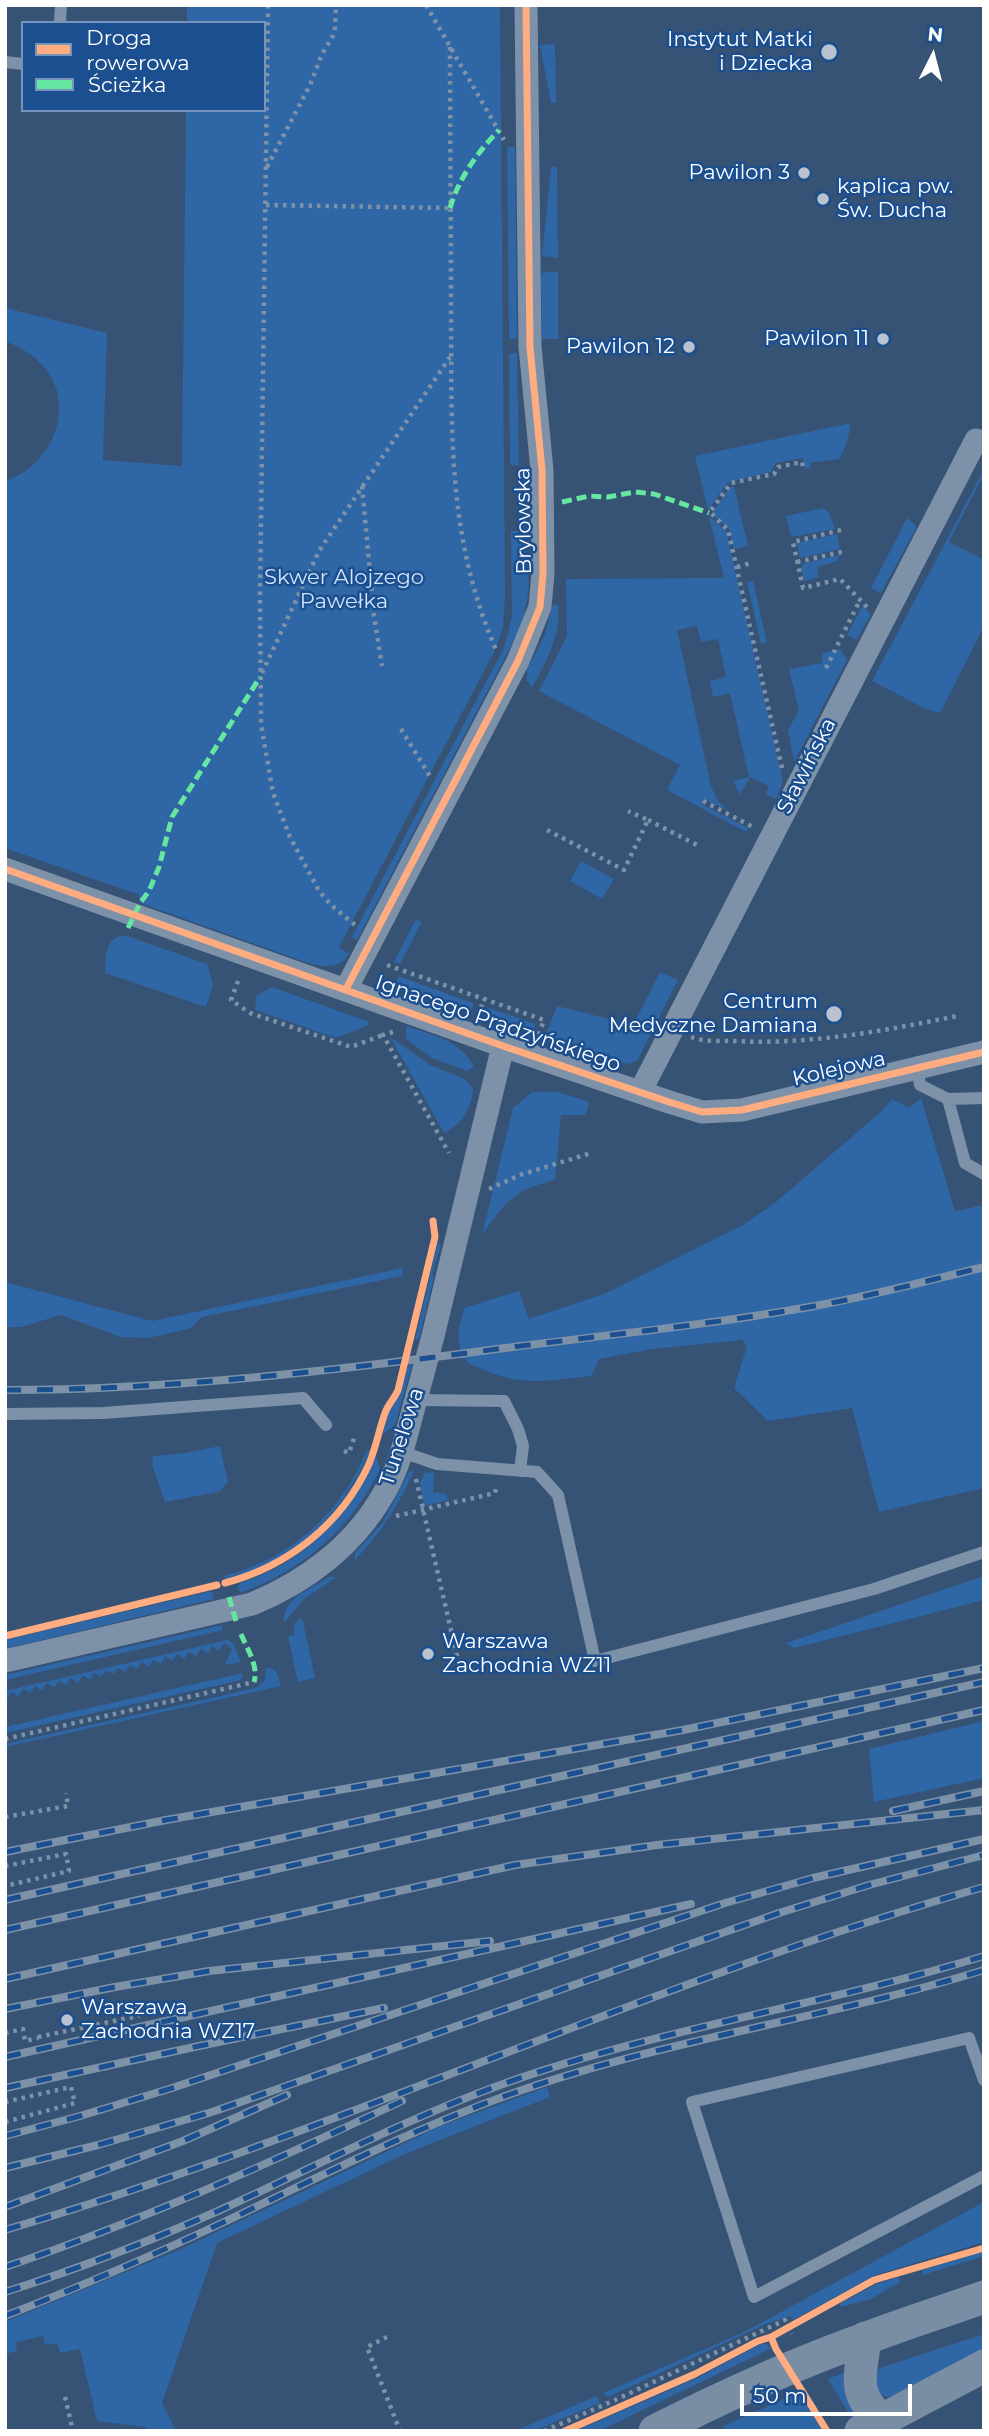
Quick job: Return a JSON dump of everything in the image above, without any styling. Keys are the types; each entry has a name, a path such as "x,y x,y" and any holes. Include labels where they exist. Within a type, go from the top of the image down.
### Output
{"main road":[{"path":"655,2431 733,2392 865,2338 984,2297"},
{"path":"865,2338 860,2391 868,2407 871,2426 984,2366"}],"street":[{"name":"Brylowska","path":"346,989 514,669 540,607 543,573 542,484 530,347 526,5"},
{"name":"Sławińska","path":"640,1092 976,440"},
{"name":"Ignacego Prądzyńskiego","path":"5,869 503,1046 702,1112"},
{"name":"Tunelowa","path":"5,1661 252,1604 285,1589 328,1559 360,1527 386,1491 402,1452 503,1046"},
{"name":"Kolejowa","path":"702,1112 742,1110 984,1052"}],"lane":[{"path":"917,1069 920,1085 947,1099 984,1098"},
{"path":"947,1099 965,1163 984,1174"},
{"path":"5,1414 103,1413 303,1398 326,1425"},
{"path":"416,1400 504,1401 523,1446 520,1471"},
{"path":"402,1452 437,1464 537,1472 558,1495 595,1661 874,1589 984,1552"},
{"path":"984,2080 969,2038 692,2102 754,2297 984,2176"}],"path":[{"path":"268,5 260,677 264,751 280,814 300,858 319,891 355,925"},
{"path":"266,168 332,38 335,5"},
{"path":"426,5 504,140"},
{"path":"450,47 452,460 457,513 472,584 497,652"},
{"path":"266,205 450,208"},
{"path":"260,677 319,551 451,355"},
{"path":"779,751 727,530 710,512 731,483 774,474 778,467 802,461 803,467"},
{"path":"362,485 382,666"},
{"path":"841,530 793,542 803,588 840,579 868,608 874,604"},
{"path":"797,562 846,551"},
{"path":"737,567 751,563"},
{"path":"825,668 860,600"},
{"path":"401,729 431,778"},
{"path":"703,801 760,831"},
{"path":"628,811 702,847"},
{"path":"547,830 624,870 648,820"},
{"path":"387,964 544,1020 538,1038"},
{"path":"238,981 231,1000 250,1013 351,1047 393,1032"},
{"path":"478,1017 484,999"},
{"path":"687,1035 702,1040 804,1041 878,1032 957,1016"},
{"path":"383,1035 449,1153"},
{"path":"483,1191 520,1175 591,1153"},
{"path":"344,1451 349,1452 355,1435"},
{"path":"396,1517 495,1493 501,1469"},
{"path":"416,1478 460,1670"},
{"path":"5,1739 254,1682"},
{"path":"5,1816 68,1806 66,1793"},
{"path":"5,1866 66,1854 69,1871 5,1886"},
{"path":"5,2033 23,2029 25,2041 138,2016 136,2004 131,2005"},
{"path":"5,2102 71,2087 75,2103 5,2122"},
{"path":"544,2431 785,2320 790,2331"},
{"path":"727,2357 790,2331 798,2321"},
{"path":"387,2337 367,2347 400,2431"},
{"path":"65,2397 73,2431"},
{"path":"565,2431 628,2404"}],"green space":[{"name":"Skwer Alojzego Pawełka","path":"187,5 500,5 505,595 503,628 494,652 339,947 349,954 341,962 331,966 308,963 140,903 139,895 5,848 5,481 22,473 48,448 59,414 58,397 52,380 41,364 5,341 5,308 107,333 103,460 182,466 186,112 266,112 266,21 187,21"},
{"path":"555,44 556,103 551,103 540,45"},
{"path":"507,147 515,147 517,339 509,339"},
{"path":"551,167 557,167 558,258 542,256"},
{"path":"558,272 558,339 542,339 541,274"},
{"path":"517,353 519,465 510,465 509,354"},
{"path":"851,423 847,443 839,459 810,463 811,468 805,469 803,458 776,463 771,472 728,482 708,510 695,456"},
{"path":"983,471 984,474 949,542 984,560 984,626 940,713 926,709 872,681"},
{"path":"730,487 734,487 748,546 734,549 729,529 712,514"},
{"path":"824,508 829,513 835,529 791,537 786,516"},
{"path":"709,516 726,531 783,782 776,799 766,794 769,786 750,777 740,795 733,781 749,777 730,693 713,697 710,681 726,677 718,639 701,642 697,626 677,630 711,786 718,801 729,811 704,799 702,804 748,828 746,832 667,790 680,765 539,691 567,636 566,579 724,578"},
{"path":"907,518 916,526 915,530 881,593 871,588"},
{"path":"511,531 521,531 529,581 519,631 357,940 352,937 504,648 512,616"},
{"path":"837,534 840,549 800,558 797,543"},
{"path":"840,555 837,561 817,567 819,577 804,581 801,567 804,563"},
{"path":"753,581 767,642 761,644 747,582"},
{"path":"553,604 558,605 555,638 532,688 527,681 527,670 545,634"},
{"path":"863,605 871,615 856,640 847,635"},
{"path":"840,649 847,660 794,762 788,730 799,710 789,669 822,663 822,653"},
{"path":"581,861 614,879 602,899 570,881"},
{"path":"415,921 422,922 400,964 394,962"},
{"path":"124,935 207,964 213,985 206,1007 105,973 109,944"},
{"path":"660,972 678,980 637,1061 627,1064 545,1036 557,1006 633,1025"},
{"path":"398,976 473,1003 472,1010 399,985"},
{"path":"272,987 369,1022 367,1026 336,1038 255,1010 256,996"},
{"path":"489,1008 535,1024 534,1031 486,1016"},
{"path":"406,1026 454,1045 469,1058 474,1067 467,1071 432,1058 406,1039"},
{"path":"390,1037 430,1065 465,1079 473,1089 465,1115 450,1130 444,1133"},
{"path":"532,1092 558,1092 589,1102 586,1115 561,1115 555,1180 530,1188 512,1198 482,1235 513,1108"},
{"path":"921,1098 955,1211 984,1205 984,1488 879,1512 852,1408 768,1421 734,1388 747,1346 742,1340 652,1349 599,1359 591,1376 546,1381 506,1377 461,1359 458,1333 464,1308 519,1291 529,1319 604,1294 743,1225 776,1202 882,1111 892,1099 909,1108"},
{"path":"438,1242 441,1246 432,1274 434,1277 419,1339 415,1340"},
{"path":"403,1268 402,1276 202,1317 191,1328 149,1338 121,1337 61,1315 21,1327 5,1327 5,1282 152,1321"},
{"path":"412,1365 395,1425 383,1434 389,1411 399,1396 408,1366"},
{"path":"220,1446 228,1482 219,1492 165,1502 152,1465 153,1456"},
{"path":"367,1450 370,1451 367,1458 342,1501 310,1536 272,1562 225,1580 224,1576 271,1558 310,1531 328,1514 343,1494"},
{"path":"376,1456 380,1469 355,1511 339,1529 304,1560 284,1573 240,1593 240,1583 263,1575 284,1563 322,1534 353,1498"},
{"path":"414,1471 389,1518 355,1560 355,1553 383,1522 409,1472"},
{"path":"425,1472 434,1473 433,1492 446,1494 448,1500 424,1506 420,1483"},
{"path":"984,1576 984,1600 794,1648 786,1643"},
{"path":"328,1577 336,1577 303,1600 284,1623 287,1607 292,1601"},
{"path":"212,1591 214,1599 5,1649 5,1640"},
{"path":"300,1618 303,1621 315,1678 298,1682 288,1636 294,1635 294,1625"},
{"path":"222,1625 223,1630 5,1680 5,1675"},
{"path":"228,1640 233,1643 241,1662 225,1664 232,1649 224,1643 219,1651 212,1646 208,1654 201,1649 196,1656 189,1652 184,1659 177,1654 173,1661 165,1657 161,1664 153,1660 149,1667 142,1662 137,1669 130,1665 125,1672 118,1668 113,1674 106,1670 101,1677 94,1673 90,1680 83,1675 78,1683 71,1678 66,1685 59,1681 54,1688 47,1683 42,1691 35,1686 30,1693 23,1689 18,1696 11,1692 7,1699 5,1698 5,1691"},
{"path":"266,1668 275,1671 281,1686 5,1747 5,1744 256,1688 265,1680"},
{"path":"243,1673 241,1680 5,1733 5,1727"},
{"path":"984,1721 984,1778 874,1802 869,1749"},
{"path":"547,2087 550,2097 407,2153 217,2243 162,2403 176,2431 148,2431 146,2427 97,2421 80,2349 60,2353 57,2343 45,2345 43,2336 16,2342 17,2351 5,2354 5,2322 181,2249 443,2125"},
{"path":"984,2199 984,2242 876,2275 793,2320 790,2316 766,2324 608,2397 603,2393 742,2333 982,2203"},
{"path":"984,2251 984,2256 923,2275 922,2270"},
{"path":"898,2277 900,2282 871,2299 841,2307 839,2304 876,2284"},
{"path":"984,2334 984,2352 896,2395 886,2397 877,2392 874,2374 880,2368"},
{"path":"761,2344 772,2348 599,2431 576,2431 697,2378"},
{"path":"847,2371 846,2394 856,2416 853,2420 828,2379"},
{"path":"799,2392 823,2431 724,2431 724,2426"},
{"path":"597,2396 600,2403 534,2431 515,2431"}],"railway":[{"path":"5,1390 193,1383 380,1364 733,1319 831,1303 984,1267"},
{"path":"5,1852 166,1820 683,1730 984,1668"},
{"path":"5,1900 984,1682"},
{"path":"5,1930 984,1710"},
{"path":"893,1811 984,1791"},
{"path":"5,1979 515,1865 657,1845 984,1810"},
{"path":"5,2136 169,2089 725,1903 813,1878 984,1839"},
{"path":"5,2168 212,2112 779,1913 869,1885 984,1855"},
{"path":"5,2230 251,2149 737,1967 984,1887"},
{"path":"5,2057 691,1904"},
{"path":"5,2009 209,1971 490,1941"},
{"path":"5,2292 165,2234 395,2128 503,2084 622,2047 864,1989 984,1956"},
{"path":"5,2316 170,2247 400,2139 508,2095 626,2059 865,2002 984,1970"},
{"path":"5,2088 384,2008"},
{"path":"5,2207 183,2141 287,2095"},
{"path":"5,2267 206,2190 402,2101"}],"marked path":[{"path":"450,208 458,186 470,166 499,130"},
{"path":"562,502 589,496 608,497 635,492 654,494 709,513"},
{"path":"128,928 159,867 172,817 260,677"},
{"path":"229,1597 236,1621"},
{"path":"241,1634 254,1664 254,1682"}],"cycle path":[{"path":"346,989 518,661 540,607 543,573 542,470 530,347 526,5"},
{"path":"5,869 503,1046 702,1112 742,1110 984,1052"},
{"path":"225,1583 248,1576 291,1554 328,1524 357,1486 369,1464 386,1410 398,1390 435,1237 433,1221"},
{"path":"5,1636 217,1585"},
{"path":"827,2431 771,2337 874,2280 984,2248"},
{"path":"565,2431 695,2374 771,2337"}],"place":[{"name":"Instytut Matki i Dziecka","path":"829,52"},
{"name":"Pawilon 3","path":"804,173"},
{"name":"kaplica pw. Św. Ducha","path":"823,199"},
{"name":"Pawilon 11","path":"883,339"},
{"name":"Pawilon 12","path":"689,347"},
{"name":"Centrum Medyczne Damiana","path":"834,1014"},
{"name":"Warszawa Zachodnia WZ11","path":"428,1654"},
{"name":"Warszawa Zachodnia WZ17","path":"67,2020"}]}
